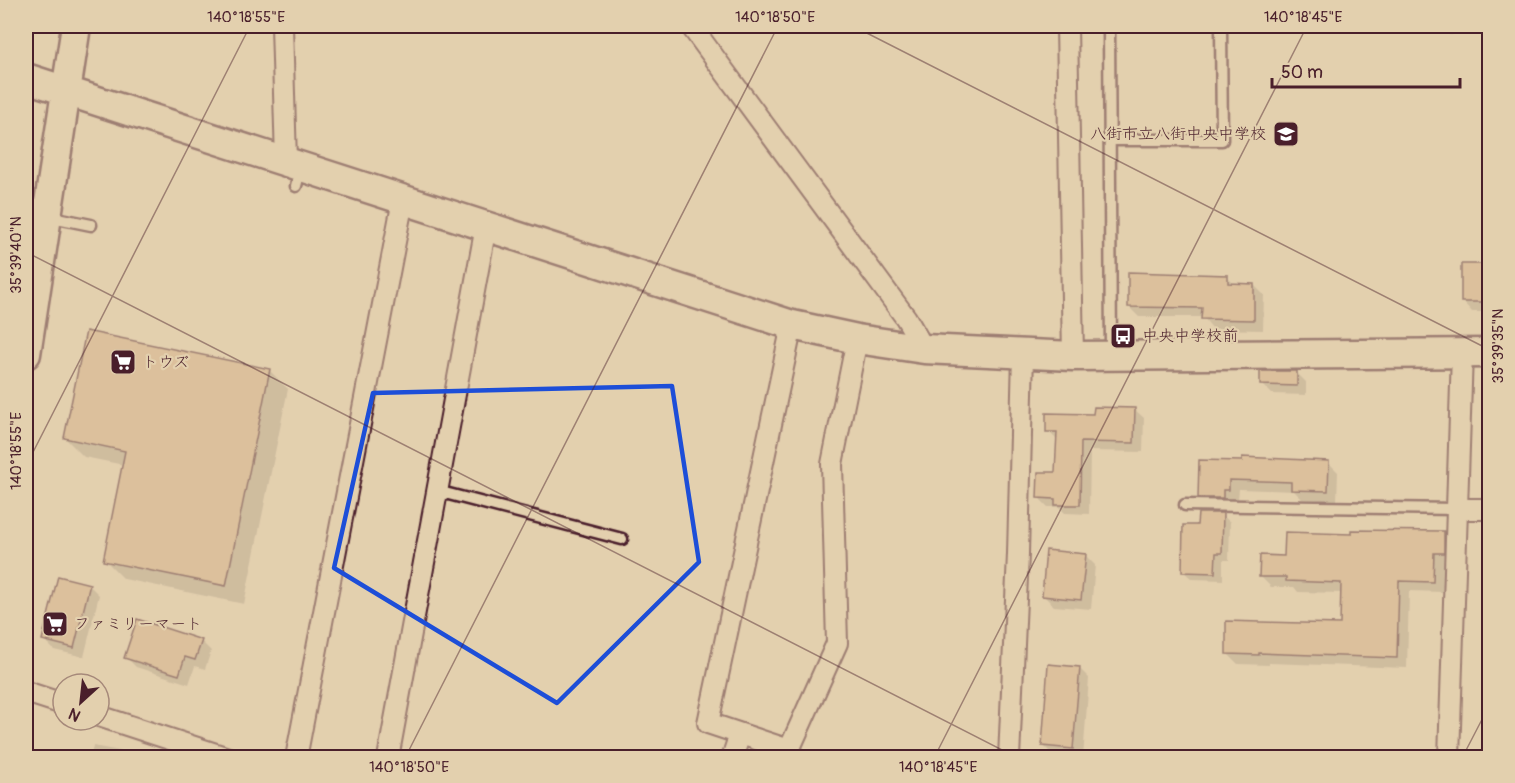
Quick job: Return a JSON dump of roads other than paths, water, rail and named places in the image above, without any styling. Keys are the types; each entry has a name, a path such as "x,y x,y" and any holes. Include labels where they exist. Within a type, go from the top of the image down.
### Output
{"street":[{"path":"26,354 28,317 47,216 76,26"},
{"path":"282,26 294,171"},
{"path":"691,26 906,318 924,349"},
{"path":"1067,26 1073,356"},
{"path":"26,78 67,90 294,171 403,200 792,326 857,339 924,349 1073,356 1476,353 1457,509 1449,758"},
{"path":"296,758 403,200"},
{"path":"388,758 486,226"},
{"path":"792,326 708,723 789,750 837,643 832,464 857,339"},
{"path":"1009,758 1018,554 1023,354"},
{"path":"1457,509 1490,509"},
{"path":"26,692 51,701"},
{"path":"111,720 228,758"},
{"path":"732,758 740,734"}],"lane":[{"path":"1109,26 1112,356"},
{"path":"1110,140 1222,140 1221,26"},
{"path":"47,216 91,225"},
{"path":"437,491 622,539"},
{"path":"1185,505 1457,509"}],"place":[{"name":"八街市立八街中央中学校","path":"1286,134"},
{"name":"中央中学校前","path":"1123,336"},
{"name":"トウズ","path":"123,362"},
{"name":"ファミリーマート","path":"55,624"}]}
